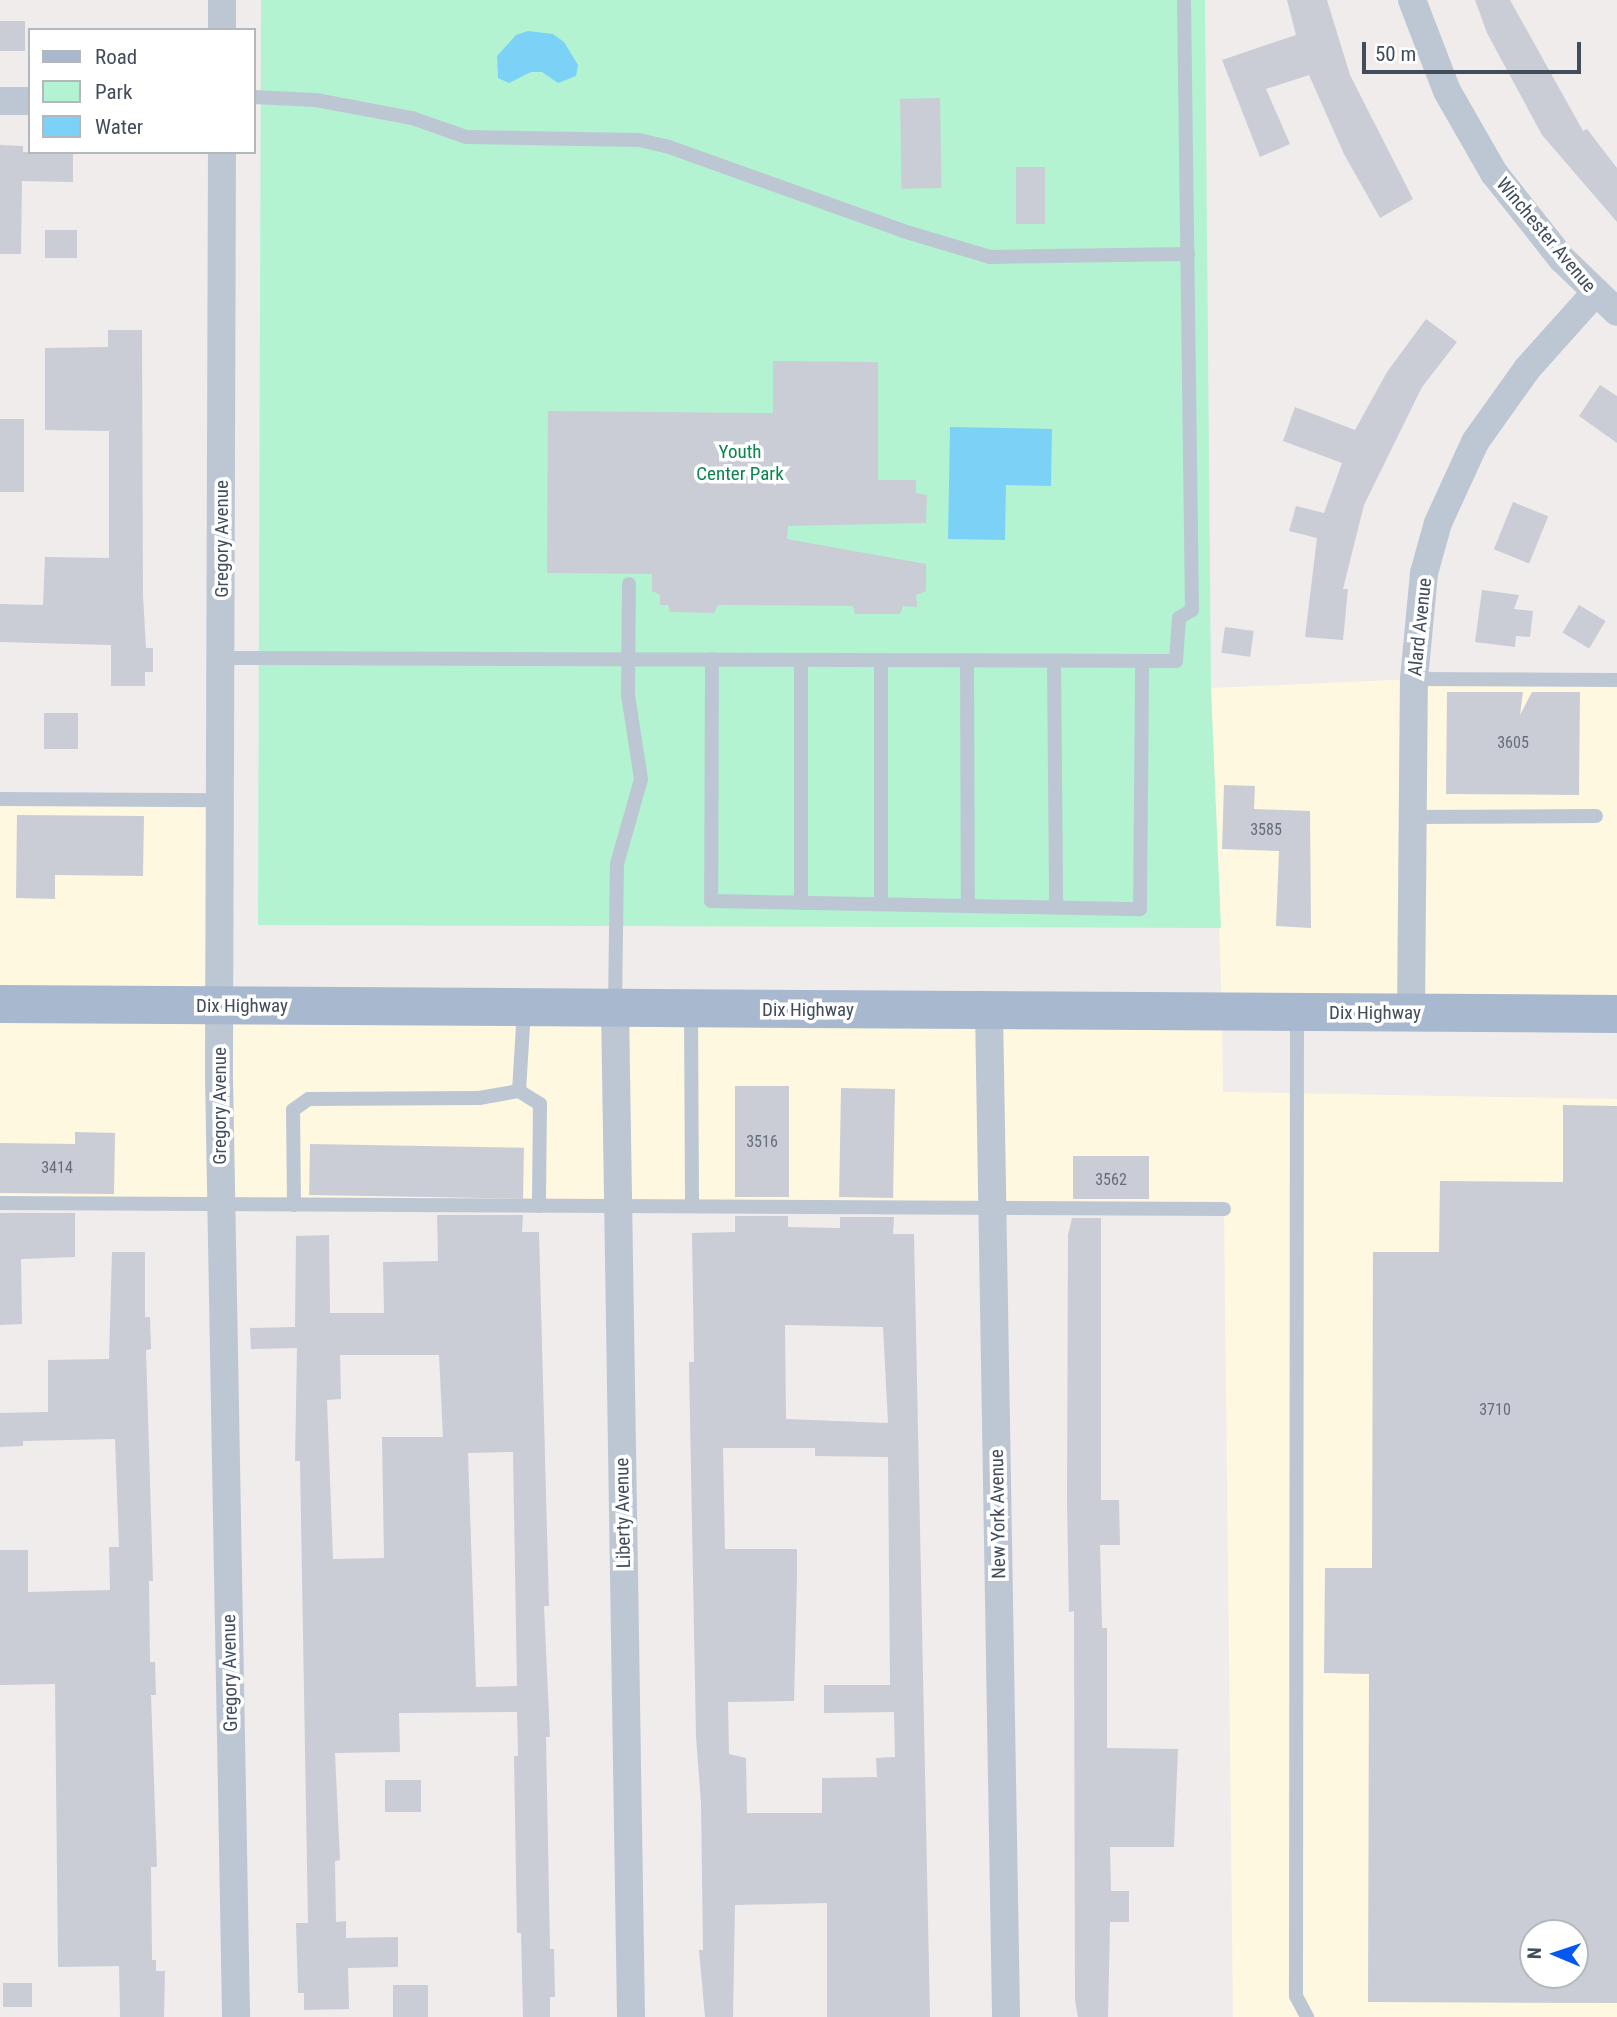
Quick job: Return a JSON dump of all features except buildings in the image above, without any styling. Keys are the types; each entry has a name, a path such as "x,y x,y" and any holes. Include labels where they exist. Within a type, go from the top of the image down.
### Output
{"main road":[{"name":"Dix Highway","path":"0,1004 1617,1014"}],"street":[{"path":"222,0 222,28"},
{"name":"Winchester Avenue","path":"1412,0 1447,91 1494,173 1529,221 1595,293 1617,312"},
{"path":"0,101 28,102"},
{"name":"Gregory Avenue","path":"222,154 221,1204 236,2017"},
{"name":"Alard Avenue","path":"1411,1013 1414,678 1424,573 1457,476 1502,399 1595,293"},
{"name":"Liberty Avenue","path":"615,1009 631,2017"},
{"name":"New York Avenue","path":"989,1010 1006,2017"}],"lane":[{"path":"222,658 1176,661 1179,618 1192,610 1184,0"},
{"path":"256,97 316,100 412,118 466,137 639,140 659,144 903,231 990,257 1188,254"},
{"path":"615,1009 617,864 641,779 628,695 629,584"},
{"path":"712,659 711,901 1140,909 1142,661"},
{"path":"801,660 801,903"},
{"path":"881,660 881,904"},
{"path":"967,660 968,906"},
{"path":"1054,660 1056,907"},
{"path":"1414,678 1617,680"},
{"path":"0,799 222,800"},
{"path":"1413,817 1596,816"},
{"path":"519,1091 524,1008"},
{"path":"691,1009 692,1206"},
{"path":"1297,1012 1296,1996 1307,2017"},
{"path":"294,1205 293,1110 309,1098 479,1098 519,1091 540,1104 539,1206"},
{"path":"0,1203 1224,1209"}],"shaded area":[{"path":"1414,679 1617,680 1617,1014 1222,1012 1223,1092 1617,1099 1617,2017 1233,2017 1224,1209 0,1203 0,799 223,800 221,1005 1222,1011 1211,688"}],"green space":[{"name":"Youth Center Park","path":"261,0 1205,0 1211,688 1221,928 258,925"}],"water":[{"path":"528,31 553,34 564,42 578,65 576,76 558,83 542,72 531,72 509,83 498,78 497,56 516,35"},
{"path":"950,427 1052,429 1051,486 1006,485 1005,540 948,539"}]}
